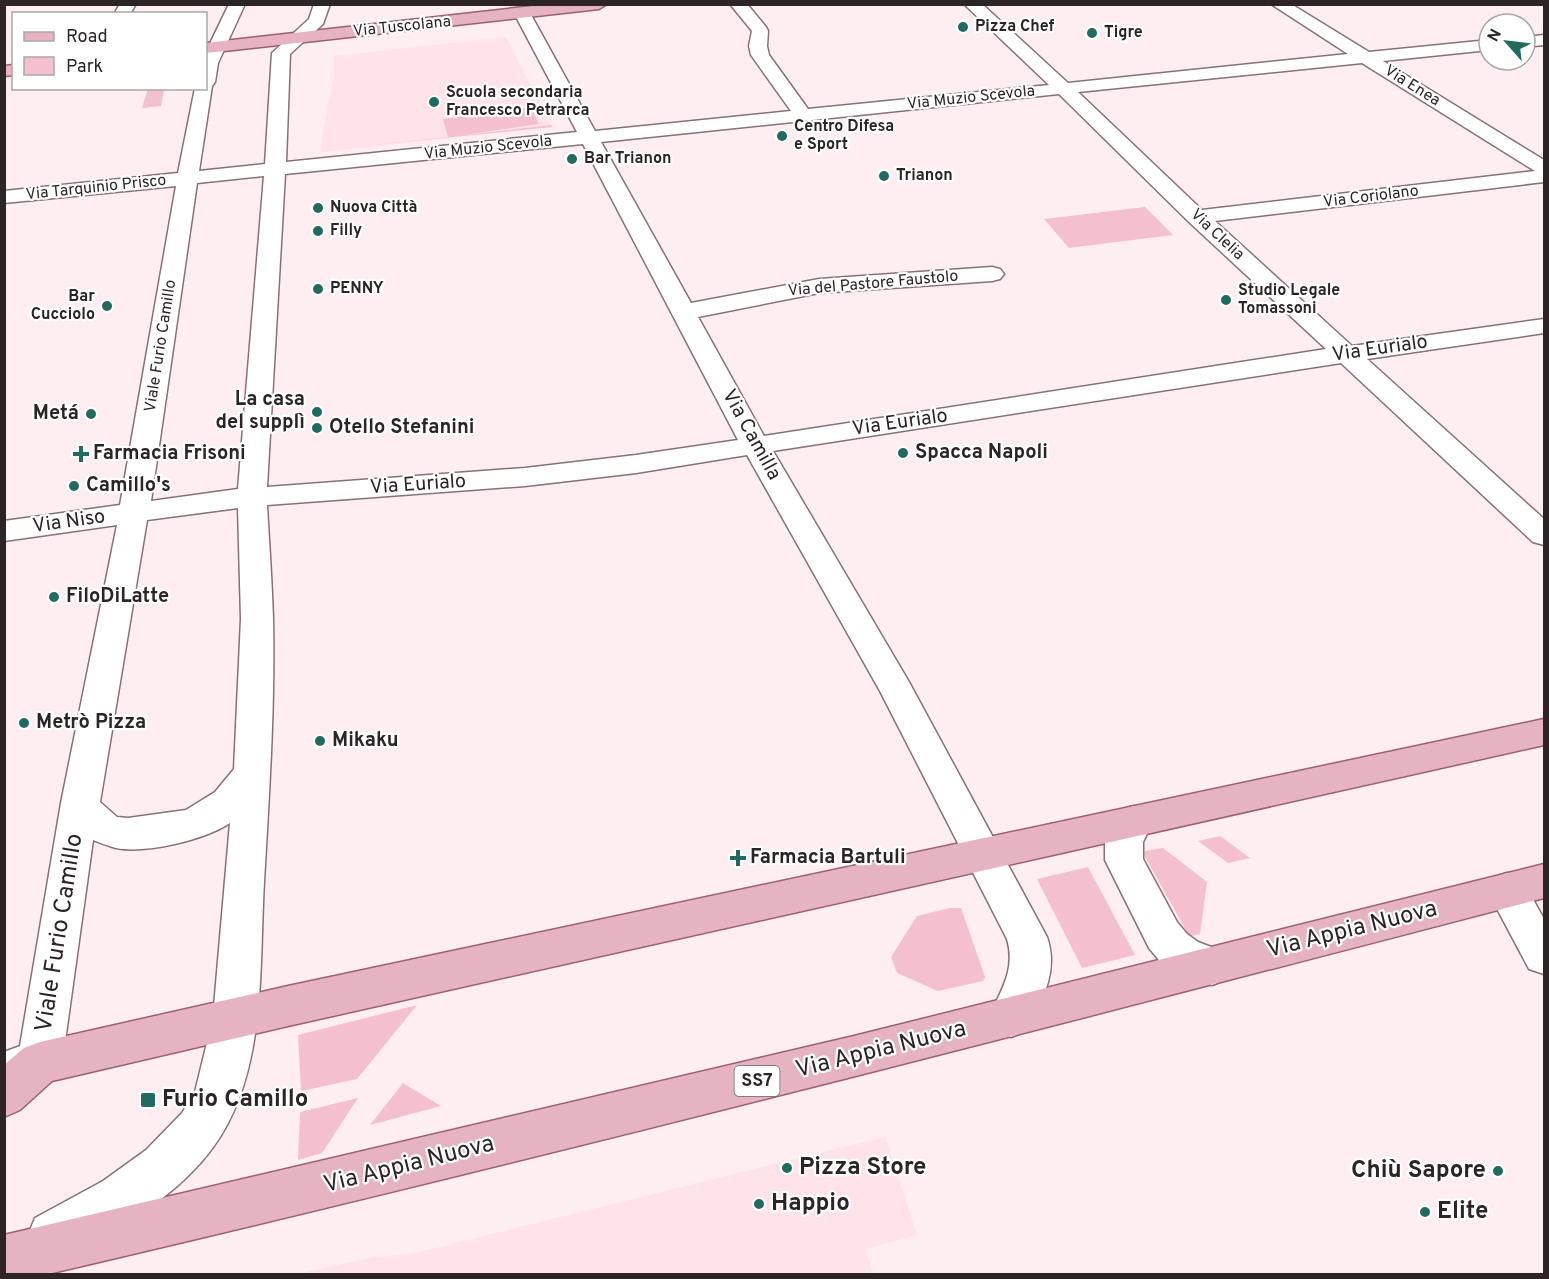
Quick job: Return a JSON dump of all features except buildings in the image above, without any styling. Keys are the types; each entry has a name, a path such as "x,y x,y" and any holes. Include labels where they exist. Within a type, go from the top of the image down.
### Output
{"main road":[{"name":"Via Tuscolana","path":"212,47 599,4"},
{"path":"4,1095 22,1067 235,1018 1545,732"},
{"name":"Via Appia Nuova","path":"4,1259 314,1188 854,1058 1526,885"}],"street":[{"path":"207,76 212,47 237,4"},
{"path":"235,1018 252,772 257,620 252,497 271,250 281,53 317,21 322,4"},
{"path":"738,4 760,31 758,46 760,55 803,115"},
{"name":"Via Clelia","path":"972,4 1065,89 1197,217 1545,535"},
{"name":"Via Enea","path":"1279,4 1545,168"},
{"name":"Via Camilla","path":"515,14 589,138 755,445 869,641 985,854 1031,948 1033,968 1031,978 1011,1017"},
{"name":"Via Muzio Scevola","path":"274,170 1477,46"},
{"name":"Viale Furio Camillo","path":"22,1067 80,802 133,513 187,178 204,90"},
{"path":"187,178 274,170"},
{"name":"Via Coriolano","path":"1197,217 1545,176"},
{"name":"Via Tarquinio Prisco","path":"4,197 187,178"},
{"name":"Via del Pastore Faustolo","path":"684,312 819,286 992,274"},
{"name":"Via Eurialo","path":"252,497 554,474 636,464 1347,354 1545,326"},
{"path":"133,513 252,497"},
{"name":"Via Niso","path":"4,531 133,513"},
{"name":"Viale Furio Camillo","path":"80,802 92,821 116,832 140,833 186,826 207,818 225,807 252,772"},
{"path":"1134,821 1124,842 1124,860 1163,935 1168,944 1185,957 1212,966"},
{"path":"1526,885 1545,956"},
{"name":"Via Appia Nuova","path":"4,1259 52,1236 134,1189 178,1152 205,1120 213,1105 229,1051 235,1018"}],"shaded area":[{"name":"Scuola secondaria Francesco Petrarca","path":"506,37 552,127 322,152 322,137 334,76 334,56"},
{"name":"Happio","path":"885,1137 917,1235 866,1249 873,1274 297,1274 374,1257 411,1254"}],"green space":[{"path":"147,90 164,90 161,106 142,108"},
{"path":"531,107 539,124 457,136 551,125 552,127 364,146 448,137 443,119"},
{"path":"1145,207 1173,235 1069,248 1044,219"},
{"path":"1220,836 1250,858 1228,863 1198,841"},
{"path":"1163,848 1207,882 1200,934 1191,936 1188,934 1144,855 1145,851"},
{"path":"1088,867 1135,955 1082,968 1037,879"},
{"path":"950,908 961,908 985,977 983,981 938,991 897,973 891,957 917,916"},
{"path":"417,1005 357,1079 301,1091 298,1035"},
{"path":"403,1083 441,1106 370,1125"},
{"path":"358,1098 322,1153 298,1160 300,1112"}],"place":[{"name":"Pizza Chef","path":"963,27"},
{"name":"Tigre","path":"1092,33"},
{"name":"Scuola secondaria Francesco Petrarca","path":"434,102"},
{"name":"Centro Difesa e Sport","path":"782,136"},
{"name":"Bar Trianon","path":"572,159"},
{"name":"Trianon","path":"884,176"},
{"name":"Nuova Città","path":"318,208"},
{"name":"Filly","path":"318,231"},
{"name":"PENNY","path":"318,289"},
{"name":"Studio Legale Tomassoni","path":"1226,300"},
{"name":"Bar Cucciolo","path":"107,306"},
{"name":"La casa del supplì","path":"317,412"},
{"name":"Metá","path":"91,414"},
{"name":"Otello Stefanini","path":"317,428"},
{"name":"Spacca Napoli","path":"903,453"},
{"name":"Farmacia Frisoni","path":"81,454"},
{"name":"Camillo's","path":"74,486"},
{"name":"FiloDiLatte","path":"54,597"},
{"name":"Metrò Pizza","path":"24,723"},
{"name":"Mikaku","path":"320,741"},
{"name":"Farmacia Bartuli","path":"738,858"},
{"name":"Furio Camillo","path":"148,1100"},
{"name":"Pizza Store","path":"787,1168"},
{"name":"Chiù Sapore","path":"1498,1171"},
{"name":"Happio","path":"759,1204"},
{"name":"Elite","path":"1425,1212"}]}
